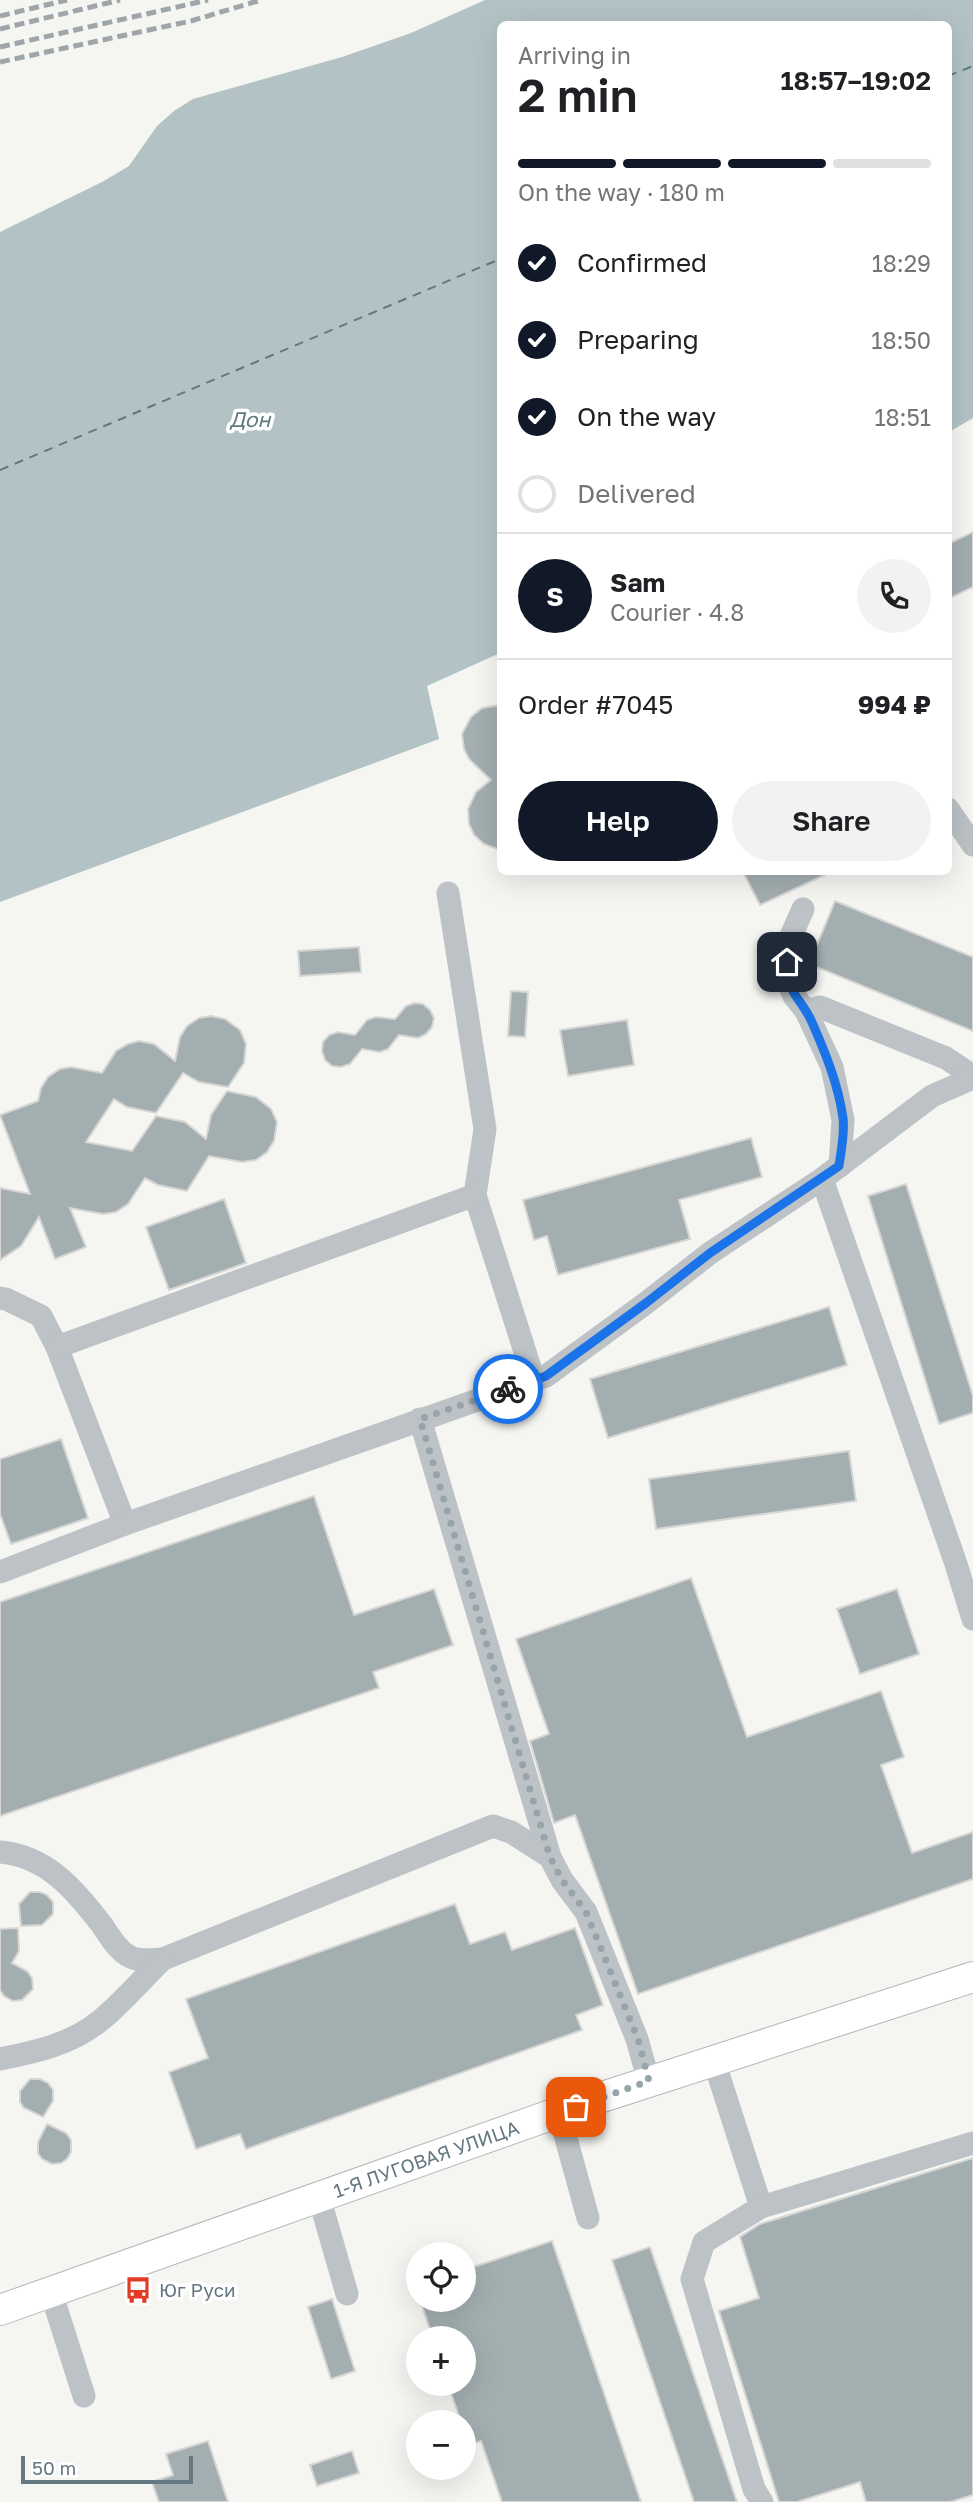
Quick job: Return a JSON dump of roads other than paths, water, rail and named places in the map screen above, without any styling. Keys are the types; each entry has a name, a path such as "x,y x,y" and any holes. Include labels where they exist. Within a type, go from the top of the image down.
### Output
{"main road":[{"name":"1-Я ЛУГОВАЯ УЛИЦА","path":"0,2310 649,2081 973,1977"}],"lane":[{"path":"952,815 973,845"},
{"path":"448,893 485,1129 475,1195 534,1380"},
{"path":"803,909 787,945 787,979 794,996 806,1011 832,1067 843,1120 831,1173 973,1619"},
{"path":"806,1011 820,1007 946,1058 973,1077"},
{"path":"0,1572 125,1524 546,1376 710,1253 831,1173 932,1096 973,1077"},
{"path":"57,1347 475,1195"},
{"path":"0,1298 41,1316 57,1347 125,1524"},
{"path":"420,1419 550,1857 562,1880 586,1912 638,2039 649,2081"},
{"path":"0,1852 15,1853 53,1870 91,1910 117,1947 134,1959 163,1959 493,1826 511,1832 550,1857"},
{"path":"0,2059 39,2051 61,2043 100,2021 163,1959"},
{"path":"715,2061 761,2207"},
{"path":"559,2113 588,2218"},
{"path":"762,2502 754,2489 692,2279 704,2242 761,2207 973,2143"},
{"path":"319,2197 347,2294"},
{"path":"51,2292 84,2396"}],"water":[{"name":"Дон","path":"485,0 973,0 973,418 952,430 952,21 497,21 497,654 427,686 439,739 0,902 0,232 129,166 157,126 193,99 342,57 411,33"}],"railway":[{"path":"0,16 67,0"},
{"path":"0,29 120,0"},
{"path":"0,47 208,0"},
{"path":"0,62 191,21 261,0"}],"place":[{"name":"Юг Руси","path":"138,2290"}]}
